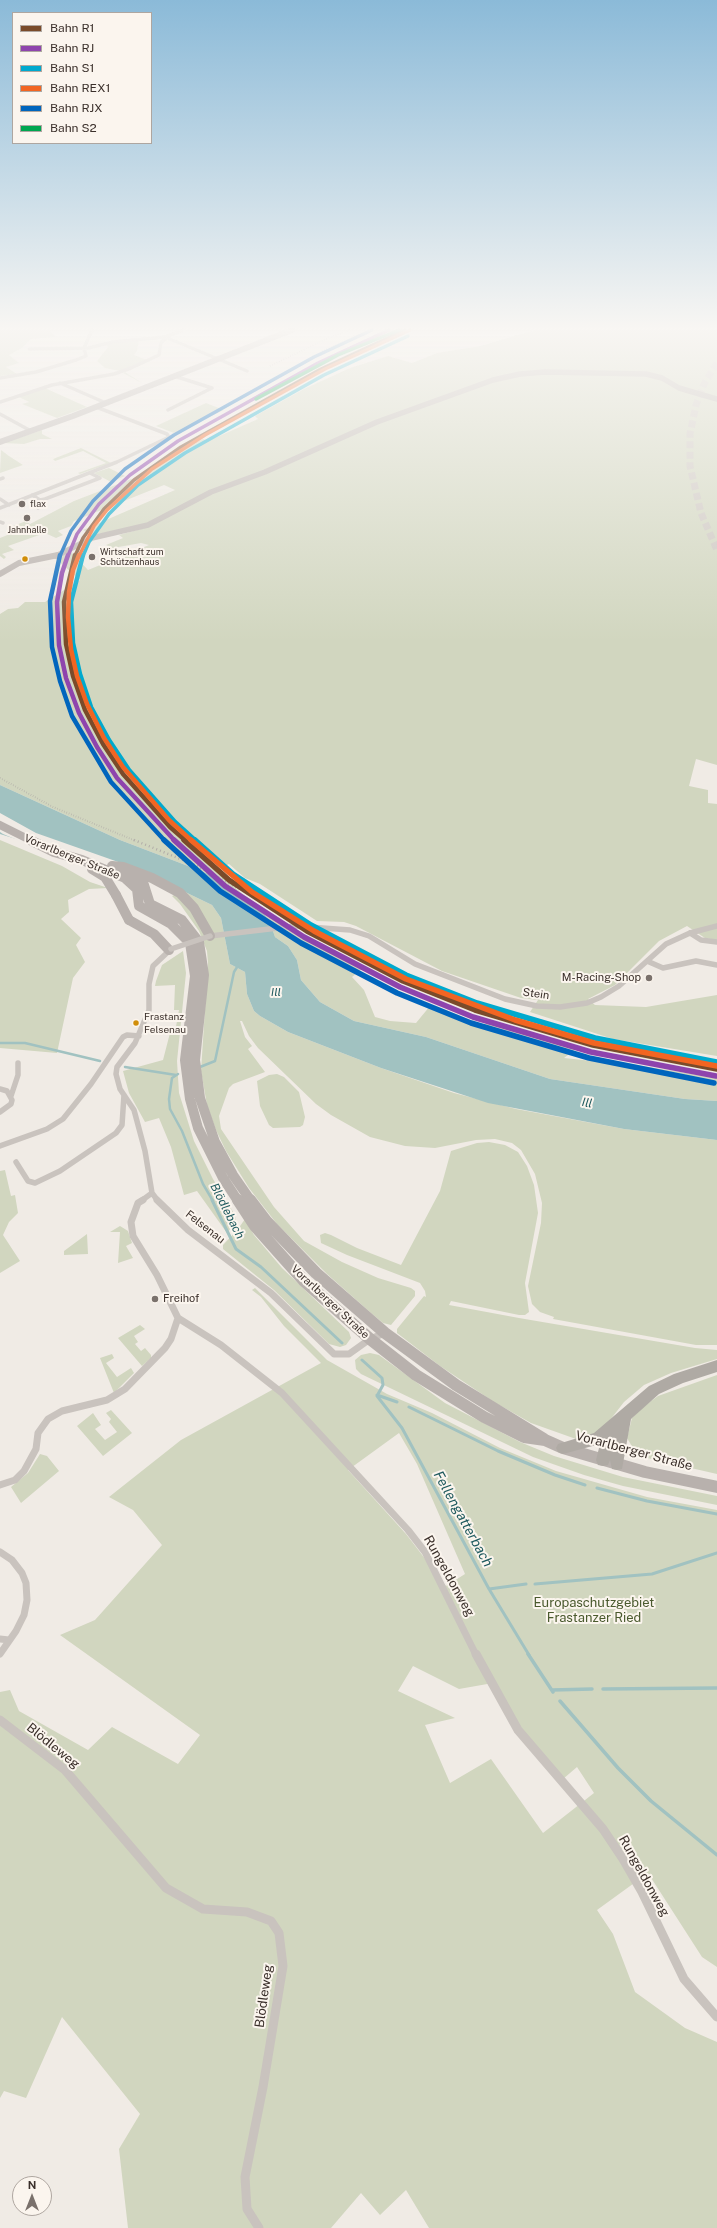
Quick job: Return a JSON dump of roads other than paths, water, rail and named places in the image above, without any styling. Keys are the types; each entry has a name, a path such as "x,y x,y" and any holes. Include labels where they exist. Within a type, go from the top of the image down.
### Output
{"highway":[{"path":"563,1448 598,1438 654,1390 679,1378 717,1366"},
{"path":"617,1464 624,1415"},
{"path":"603,1460 611,1428"}],"main road":[{"path":"0,442 23,434"},
{"path":"0,574 19,563 56,556 92,538 136,530 217,490 265,472 350,434"},
{"name":"Vorarlberger Straße","path":"0,817 25,832 51,844 130,874 144,885 145,904 171,924 190,943 195,976 186,1047 186,1072 193,1113 210,1156 255,1226 304,1281 370,1339 416,1375 449,1397 524,1437 545,1440"},
{"name":"Vorarlberger Straße","path":"0,825 54,852 125,878 135,886 138,897 137,903 145,904 171,914 187,925 199,942 202,952 204,975 196,1047 196,1071 205,1117 221,1153 243,1190 266,1221 316,1273 385,1333 456,1385 491,1408 530,1429 545,1440 563,1448 617,1464 717,1487"},
{"path":"80,862 101,874 110,884 129,920 154,934 170,949"},
{"path":"112,866 123,867 152,878 180,893 194,908 210,936"},
{"path":"138,897 123,908 145,904"}],"street":[{"path":"0,508 122,460 169,437 167,434"},
{"path":"32,495 42,500 100,478 90,473"},
{"path":"0,499 9,504"},
{"path":"38,508 41,506 42,500"},
{"name":"Felsenau","path":"343,928 294,926 210,936 170,949 153,966 149,984 149,1010 138,1036 118,1067 116,1074 120,1089 134,1110 141,1136 152,1193 162,1206 188,1230 271,1293 334,1354 349,1354 370,1339 385,1333"},
{"name":"Stein","path":"343,928 369,936 401,956 442,975 505,999 537,1006 573,1006 601,997 619,986 666,944 690,933 717,926"},
{"path":"690,933 701,940 717,942"},
{"path":"647,960 663,968 696,961 716,965"},
{"path":"0,1146 47,1129 63,1119 91,1084 123,1037 127,1035 138,1036"},
{"path":"0,1112 11,1104 18,1075 18,1063"},
{"path":"0,1089 7,1091 12,1096"},
{"name":"Felsenau","path":"16,1162 28,1181 35,1183 60,1171 116,1133 122,1125 124,1095"},
{"path":"0,1486 15,1480 24,1471 36,1449 38,1434 48,1419 62,1411 107,1400 125,1389 165,1348 171,1339 178,1318 157,1275 133,1236 131,1222 138,1203 152,1193"},
{"name":"Rungeldonweg","path":"178,1318 221,1345 282,1393 408,1530 428,1559 479,1661 518,1730 546,1765 576,1796 607,1835 642,1892 684,1979 702,2002 717,2017"},
{"path":"0,1552 12,1560 22,1573 26,1583 27,1600 24,1615 16,1631 0,1654"},
{"path":"0,1639 9,1640"},
{"name":"Blödleweg","path":"0,1720 66,1770 166,1888 203,1909 247,1912 271,1921 279,1933 283,1966 263,2087 245,2177 247,2208 259,2228"}],"water":[{"name":"Ill","path":"0,785 120,840 209,874 227,885 265,915 270,922 275,937 288,946 297,960 301,980 320,1002 354,1021 426,1037 550,1079 685,1099 717,1101 717,1140 624,1129 488,1103 381,1068 288,1032 254,1011 247,994 245,972 230,964 221,918 212,905 183,891 0,834"}],"waterway":[{"name":"Blödlebach","path":"200,1067 215,1061 234,972 239,964"},
{"path":"0,1043 25,1043 100,1061"},
{"path":"125,1067 176,1075"},
{"name":"Blödlebach","path":"178,1074 172,1078 169,1099 170,1109 182,1131 203,1184 213,1201"},
{"name":"Blödlebach","path":"212,1200 236,1249 261,1267 342,1343"},
{"name":"Fellengatterbach","path":"362,1360 382,1378 383,1385 377,1395"},
{"path":"377,1395 397,1402"},
{"name":"Fellengatterbach","path":"377,1395 402,1428 489,1589"},
{"path":"409,1407 498,1451 555,1475 585,1485"},
{"path":"597,1488 647,1501 717,1514"},
{"path":"535,1584 652,1574 717,1553"},
{"path":"489,1589 526,1584"},
{"name":"Fellengatterbach","path":"489,1589 529,1655"},
{"name":"Fellengatterbach","path":"528,1654 553,1692"},
{"path":"603,1689 717,1688"},
{"path":"552,1690 592,1689"},
{"name":"Fellengatterbach","path":"560,1701 618,1768 651,1801 717,1855"}],"tunnel":[{"path":"690,434 690,466 701,513 717,550"}],"railway":[{"path":"0,778 53,807 136,841"},
{"path":"134,840 195,865 249,894"}],"rail line":[{"name":"RJX","path":"176,434 125,469 93,501 71,531 62,549 55,572 50,601 52,647 60,681 72,716 91,751 111,782 161,837 220,891 301,943 397,993 471,1023 589,1058 714,1083"},
{"name":"RJ","path":"191,434 178,441 130,475 99,504 77,534 62,573 57,602 59,645 66,678 79,713 97,747 117,778 165,832 225,886 304,937 400,987 473,1017 591,1052 716,1076"},
{"name":"R1","path":"204,434 181,447 134,480 104,509 83,538 75,555 64,602 66,644 73,676 85,710 103,744 123,774 170,827 229,880 307,931 403,981 475,1010 593,1045 717,1069"},
{"name":"REX1","path":"207,434 152,469 107,510 94,526 81,550 73,570 69,592 68,617 71,649 77,676 87,704 104,738 123,767 169,820 216,863 252,892 314,931 406,979 515,1020 594,1043 717,1066"},
{"name":"S1","path":"219,434 185,453 138,485 109,514 89,542 82,558 71,602 73,643 80,674 91,707 109,740 129,770 175,822 233,874 311,925 406,975 477,1003 595,1038 717,1062"}],"place":[{"name":"flax","path":"22,504"},
{"name":"Jahnhalle","path":"27,518"},
{"name":"Wirtschaft zum Schützenhaus","path":"92,557"},
{"name":"M-Racing-Shop","path":"649,978"},
{"name":"Frastanz Felsenau","path":"136,1023"},
{"name":"Freihof","path":"155,1299"}],"park label":[{"name":"Europaschutzgebiet Frastanzer Ried","path":"594,1610"}]}
